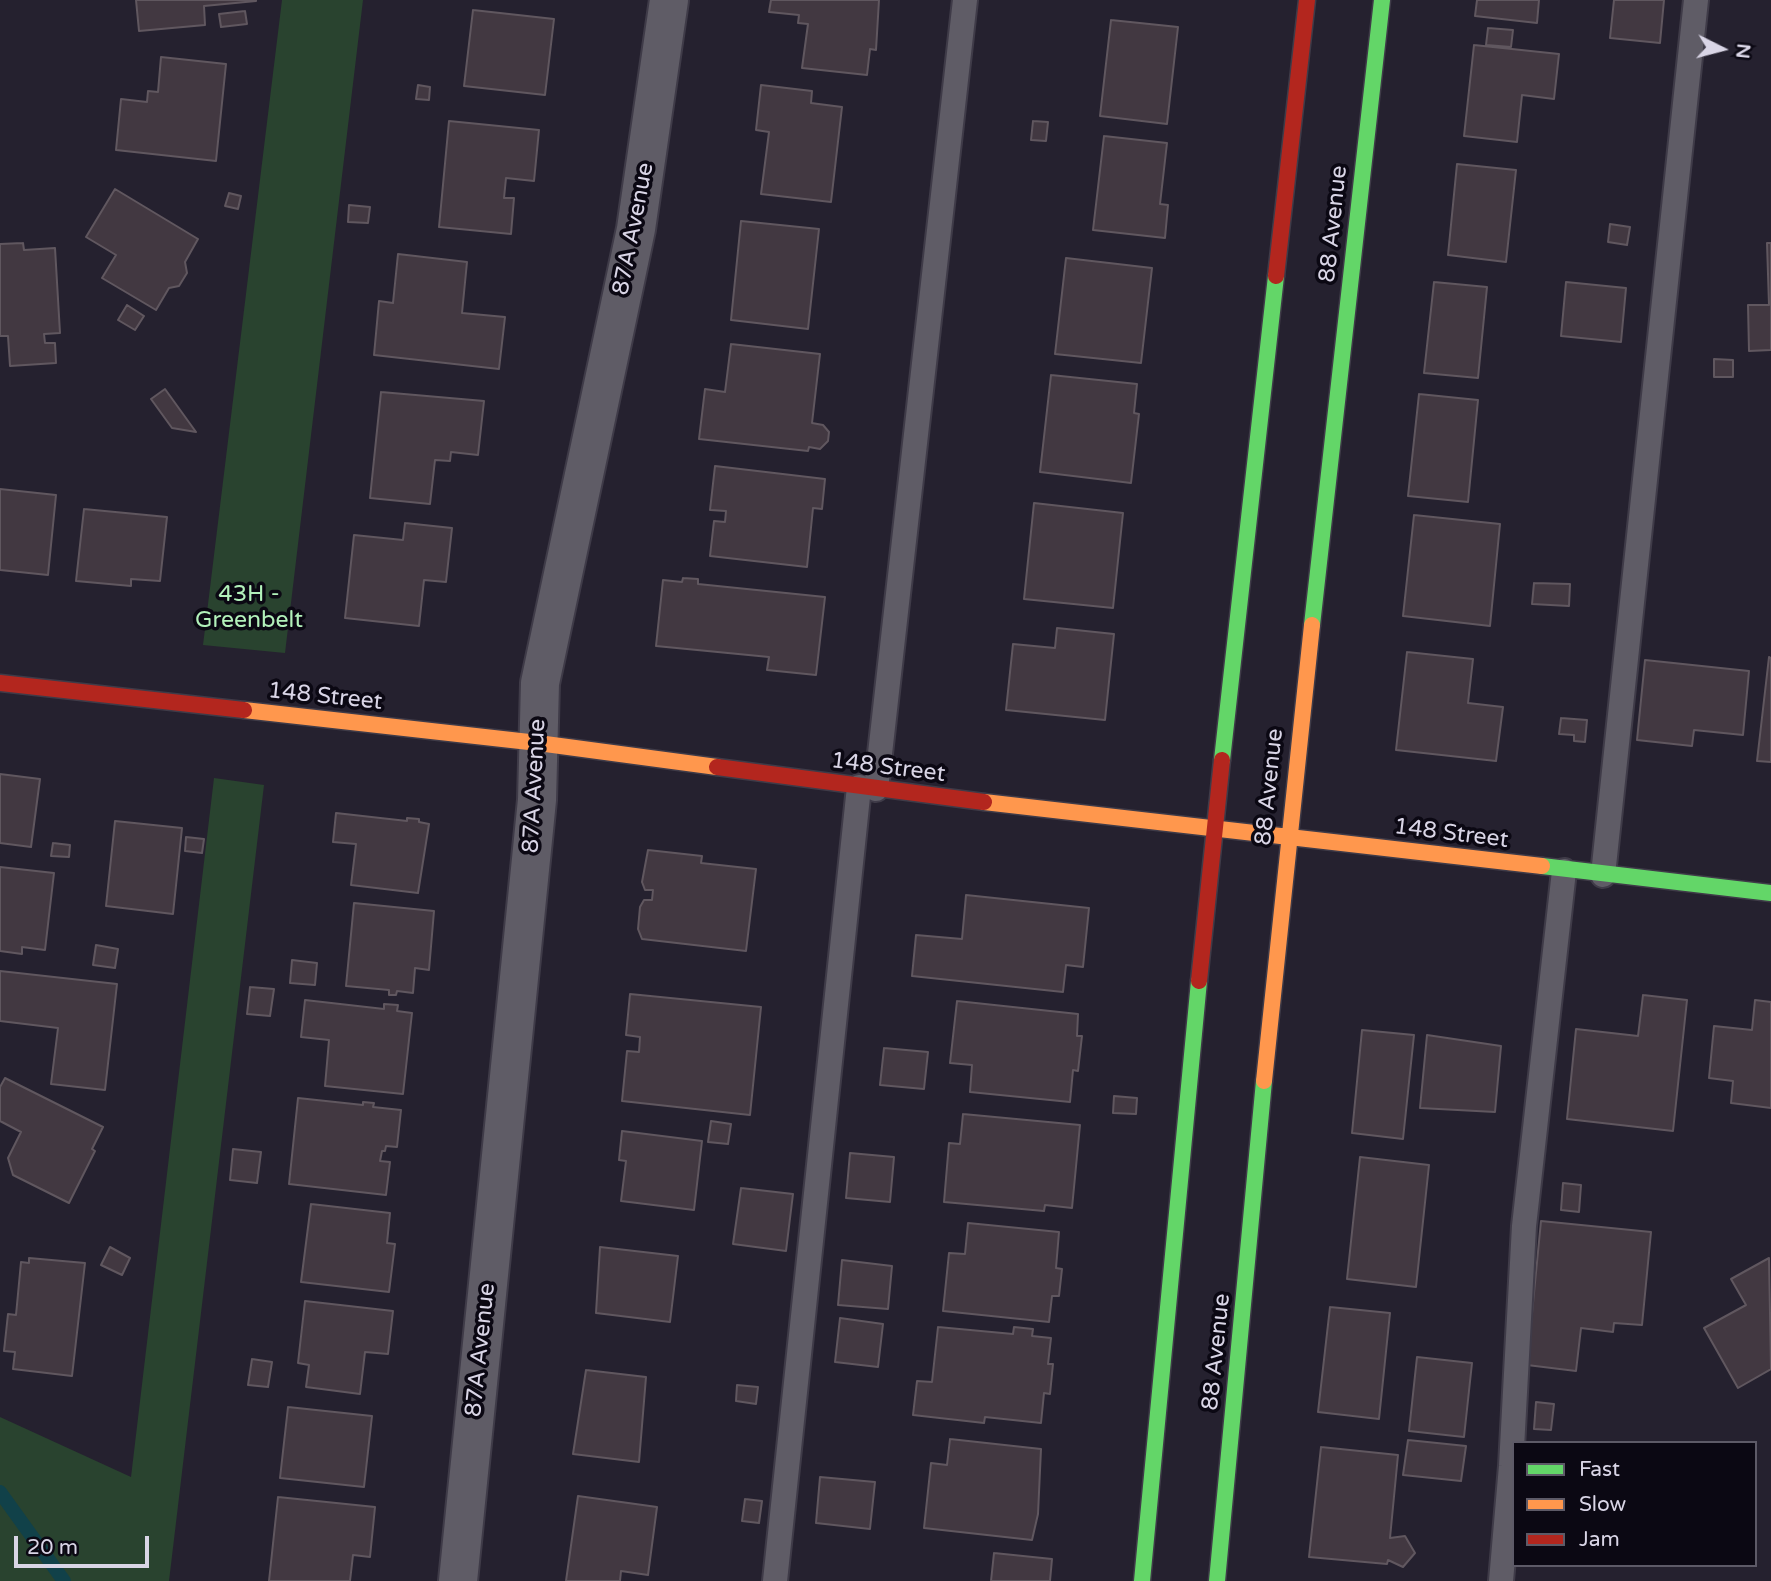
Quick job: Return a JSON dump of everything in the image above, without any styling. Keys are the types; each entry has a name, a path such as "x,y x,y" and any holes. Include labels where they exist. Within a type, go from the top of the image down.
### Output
{"main road":[{"path":"1142,1581 1214,828 1307,0"},
{"name":"88 Avenue","path":"1217,1581 1288,837 1382,0"},
{"name":"148 Street","path":"0,683 538,743 868,788 1771,893"}],"street":[{"name":"87A Avenue","path":"458,1581 537,800 540,683 635,229 669,0"}],"lane":[{"path":"775,1581 868,788 965,0"},
{"path":"1603,875 1696,0"},
{"path":"1512,1441 1524,1226 1564,871"},
{"path":"1501,1581 1512,1448"}],"green space":[{"name":"43H - Greenbelt","path":"282,0 363,0 285,653 203,645"},
{"path":"214,778 264,785 169,1581 0,1581 0,1417 131,1477"}],"building":[{"path":"136,0 256,1 204,6 205,25 139,31"},
{"path":"771,0 879,0 876,50 870,49 867,75 802,68 808,24 798,23 799,15 769,12"},
{"path":"1477,0 1539,0 1537,23 1475,16"},
{"path":"1614,0 1664,0 1660,43 1610,38"},
{"path":"473,10 554,19 545,95 464,86"},
{"path":"245,11 247,24 221,27 219,14"},
{"path":"1111,20 1178,27 1167,124 1100,116"},
{"path":"1488,28 1513,30 1511,47 1486,45"},
{"path":"1474,45 1559,54 1554,99 1522,95 1517,142 1464,136"},
{"path":"161,57 226,64 216,161 116,150 121,99 147,102 148,91 158,92"},
{"path":"418,85 430,87 429,100 416,99"},
{"path":"761,85 812,91 811,103 842,107 831,202 761,194 769,132 756,130"},
{"path":"449,121 539,130 534,181 506,178 504,198 514,198 511,234 439,227"},
{"path":"1033,121 1048,122 1046,141 1031,140"},
{"path":"1104,136 1167,143 1160,204 1168,205 1165,238 1093,230"},
{"path":"1457,164 1516,170 1506,262 1448,255"},
{"path":"115,189 198,239 185,262 187,273 179,286 169,288 156,310 102,278 116,255 86,237"},
{"path":"229,193 241,196 238,209 225,206"},
{"path":"349,205 370,207 368,223 348,222"},
{"path":"741,221 819,229 808,329 731,320"},
{"path":"1610,224 1630,227 1627,245 1608,242"},
{"path":"23,243 24,250 55,248 60,333 44,334 45,343 55,343 56,363 10,366 8,336 0,336 0,244"},
{"path":"1767,243 1771,243 1771,350 1749,351 1748,305 1769,305"},
{"path":"398,254 467,262 462,313 505,317 499,369 374,355 379,301 393,303"},
{"path":"1066,258 1152,268 1141,363 1055,354"},
{"path":"1434,282 1487,287 1478,378 1424,373"},
{"path":"1566,282 1626,288 1621,342 1561,336"},
{"path":"127,305 144,316 135,330 118,320"},
{"path":"731,344 820,354 812,423 823,425 829,432 828,441 820,449 809,447 808,451 699,439 705,389 725,392"},
{"path":"1714,359 1733,360 1733,377 1714,377"},
{"path":"1051,375 1137,384 1134,413 1139,414 1131,483 1040,472"},
{"path":"165,389 196,432 172,428 151,399"},
{"path":"381,392 484,401 478,455 451,452 450,461 435,460 430,504 370,498"},
{"path":"1419,394 1478,400 1468,502 1408,496"},
{"path":"715,466 825,479 822,509 813,508 807,567 710,556 714,521 725,522 726,511 710,510"},
{"path":"0,489 56,495 48,575 0,570"},
{"path":"1034,503 1123,513 1113,608 1024,599"},
{"path":"84,509 167,517 160,581 131,579 131,586 76,581"},
{"path":"1414,515 1500,524 1490,626 1403,616"},
{"path":"405,523 452,528 446,582 424,580 419,626 345,618 354,535 403,540"},
{"path":"683,578 698,579 698,584 825,597 816,675 767,670 769,657 656,646 663,580 682,582"},
{"path":"1534,583 1570,584 1569,606 1532,604"},
{"path":"1057,628 1114,634 1105,720 1006,710 1013,644 1055,648"},
{"path":"1407,652 1473,659 1468,703 1503,707 1496,761 1396,750"},
{"path":"1769,657 1771,658 1771,762 1757,761"},
{"path":"1645,660 1749,671 1743,735 1694,730 1692,746 1637,740"},
{"path":"1561,718 1587,720 1585,742 1574,741 1574,735 1559,734"},
{"path":"0,774 40,779 31,847 0,843"},
{"path":"336,813 407,821 407,818 419,819 419,822 429,824 418,893 351,885 356,844 333,842"},
{"path":"115,821 182,828 173,914 106,906"},
{"path":"186,837 204,839 202,853 185,851"},
{"path":"53,843 70,845 69,857 51,856"},
{"path":"648,850 702,856 701,863 756,869 746,951 642,939 638,929 640,907 644,900 652,900 653,890 645,890 642,882"},
{"path":"0,867 54,873 45,950 22,947 22,954 0,951"},
{"path":"966,895 1089,908 1083,967 1066,965 1063,992 912,976 916,935 962,939"},
{"path":"354,903 434,911 429,970 415,968 413,993 397,991 396,995 389,995 389,990 346,986"},
{"path":"96,945 118,949 115,968 93,965"},
{"path":"292,960 317,963 315,985 290,983"},
{"path":"0,971 117,984 105,1090 51,1084 58,1028 0,1021"},
{"path":"250,987 274,989 270,1016 247,1014"},
{"path":"630,994 761,1007 750,1115 622,1101 627,1051 639,1052 640,1037 626,1035"},
{"path":"1643,995 1687,1000 1673,1131 1567,1119 1576,1029 1638,1036"},
{"path":"305,1000 384,1009 384,1004 398,1005 397,1011 412,1013 403,1094 325,1086 329,1040 301,1037"},
{"path":"1755,1000 1771,1002 1771,1108 1731,1103 1733,1081 1709,1078 1714,1026 1752,1030"},
{"path":"957,1001 1078,1014 1077,1036 1082,1036 1078,1071 1073,1070 1070,1102 970,1092 972,1065 950,1063"},
{"path":"1362,1030 1414,1035 1403,1139 1352,1133"},
{"path":"1427,1035 1501,1046 1495,1112 1420,1108"},
{"path":"884,1048 928,1052 924,1089 880,1085"},
{"path":"5,1078 103,1127 92,1149 95,1151 69,1203 13,1175 8,1158 21,1132 0,1121 0,1087"},
{"path":"1114,1096 1137,1098 1136,1114 1113,1113"},
{"path":"298,1098 363,1105 363,1102 374,1103 373,1107 401,1110 397,1147 386,1146 380,1161 390,1162 386,1195 289,1184"},
{"path":"963,1114 1080,1125 1072,1208 1045,1205 1044,1211 944,1202 949,1143 960,1144"},
{"path":"711,1121 731,1124 728,1144 708,1142"},
{"path":"622,1131 702,1141 694,1210 621,1201 626,1161 619,1160"},
{"path":"233,1149 261,1152 257,1183 230,1180"},
{"path":"850,1153 894,1157 890,1202 846,1198"},
{"path":"1360,1157 1429,1165 1416,1287 1347,1279"},
{"path":"1563,1183 1581,1185 1579,1212 1561,1210"},
{"path":"741,1188 793,1194 786,1251 733,1244"},
{"path":"311,1204 390,1213 387,1243 395,1244 389,1292 301,1282"},
{"path":"1541,1221 1651,1232 1642,1325 1614,1323 1613,1332 1581,1328 1576,1371 1527,1365"},
{"path":"968,1223 1059,1232 1056,1268 1062,1269 1059,1296 1052,1296 1049,1322 943,1311 949,1253 965,1254"},
{"path":"110,1247 130,1258 122,1275 101,1265"},
{"path":"600,1247 678,1256 670,1322 596,1313"},
{"path":"29,1258 85,1263 72,1376 13,1369 15,1352 4,1351 8,1314 16,1315 21,1262 29,1263"},
{"path":"1769,1258 1771,1369 1738,1388 1704,1328 1746,1305 1731,1279"},
{"path":"842,1260 892,1266 888,1309 838,1305"},
{"path":"305,1301 393,1311 388,1354 365,1352 360,1394 306,1387 309,1365 298,1363"},
{"path":"1330,1307 1390,1313 1379,1419 1318,1412"},
{"path":"840,1318 883,1324 878,1367 835,1362"},
{"path":"938,1327 1013,1334 1014,1327 1033,1329 1032,1336 1051,1338 1048,1364 1053,1364 1050,1394 1044,1393 1041,1423 985,1417 984,1423 913,1415 917,1381 932,1382"},
{"path":"1417,1357 1472,1363 1464,1437 1409,1431"},
{"path":"252,1359 272,1362 268,1387 248,1385"},
{"path":"586,1370 646,1377 639,1462 573,1454"},
{"path":"737,1385 758,1387 756,1404 736,1401"},
{"path":"1536,1402 1554,1404 1551,1430 1534,1429"},
{"path":"288,1407 372,1416 364,1487 280,1478"},
{"path":"950,1439 1041,1449 1038,1514 1032,1540 924,1528 931,1463 947,1465"},
{"path":"1408,1440 1466,1446 1461,1481 1403,1475"},
{"path":"1321,1447 1398,1455 1390,1538 1405,1536 1415,1553 1403,1567 1388,1560 1387,1564 1309,1557"},
{"path":"820,1477 875,1482 870,1529 816,1523"},
{"path":"578,1496 657,1507 648,1575 621,1571 620,1581 566,1581"},
{"path":"278,1497 375,1507 370,1557 353,1555 350,1581 269,1581"},
{"path":"745,1499 762,1501 759,1523 742,1521"},
{"path":"994,1553 1052,1559 1050,1581 991,1581"}],"waterway":[{"path":"0,1492 64,1581"}],"traffic: fast":[{"path":"1312,625 1382,0"},
{"path":"1222,760 1276,276"},
{"path":"1542,866 1771,893"},
{"path":"1142,1581 1199,981"},
{"path":"1217,1581 1264,1081"}],"traffic: slow":[{"path":"1264,1081 1312,625"},
{"path":"244,710 538,743 717,767"},
{"path":"984,802 1542,866"}],"traffic: jam":[{"path":"1276,276 1307,0"},
{"path":"0,683 244,710"},
{"path":"1199,981 1222,760"},
{"path":"717,767 984,802"}]}
